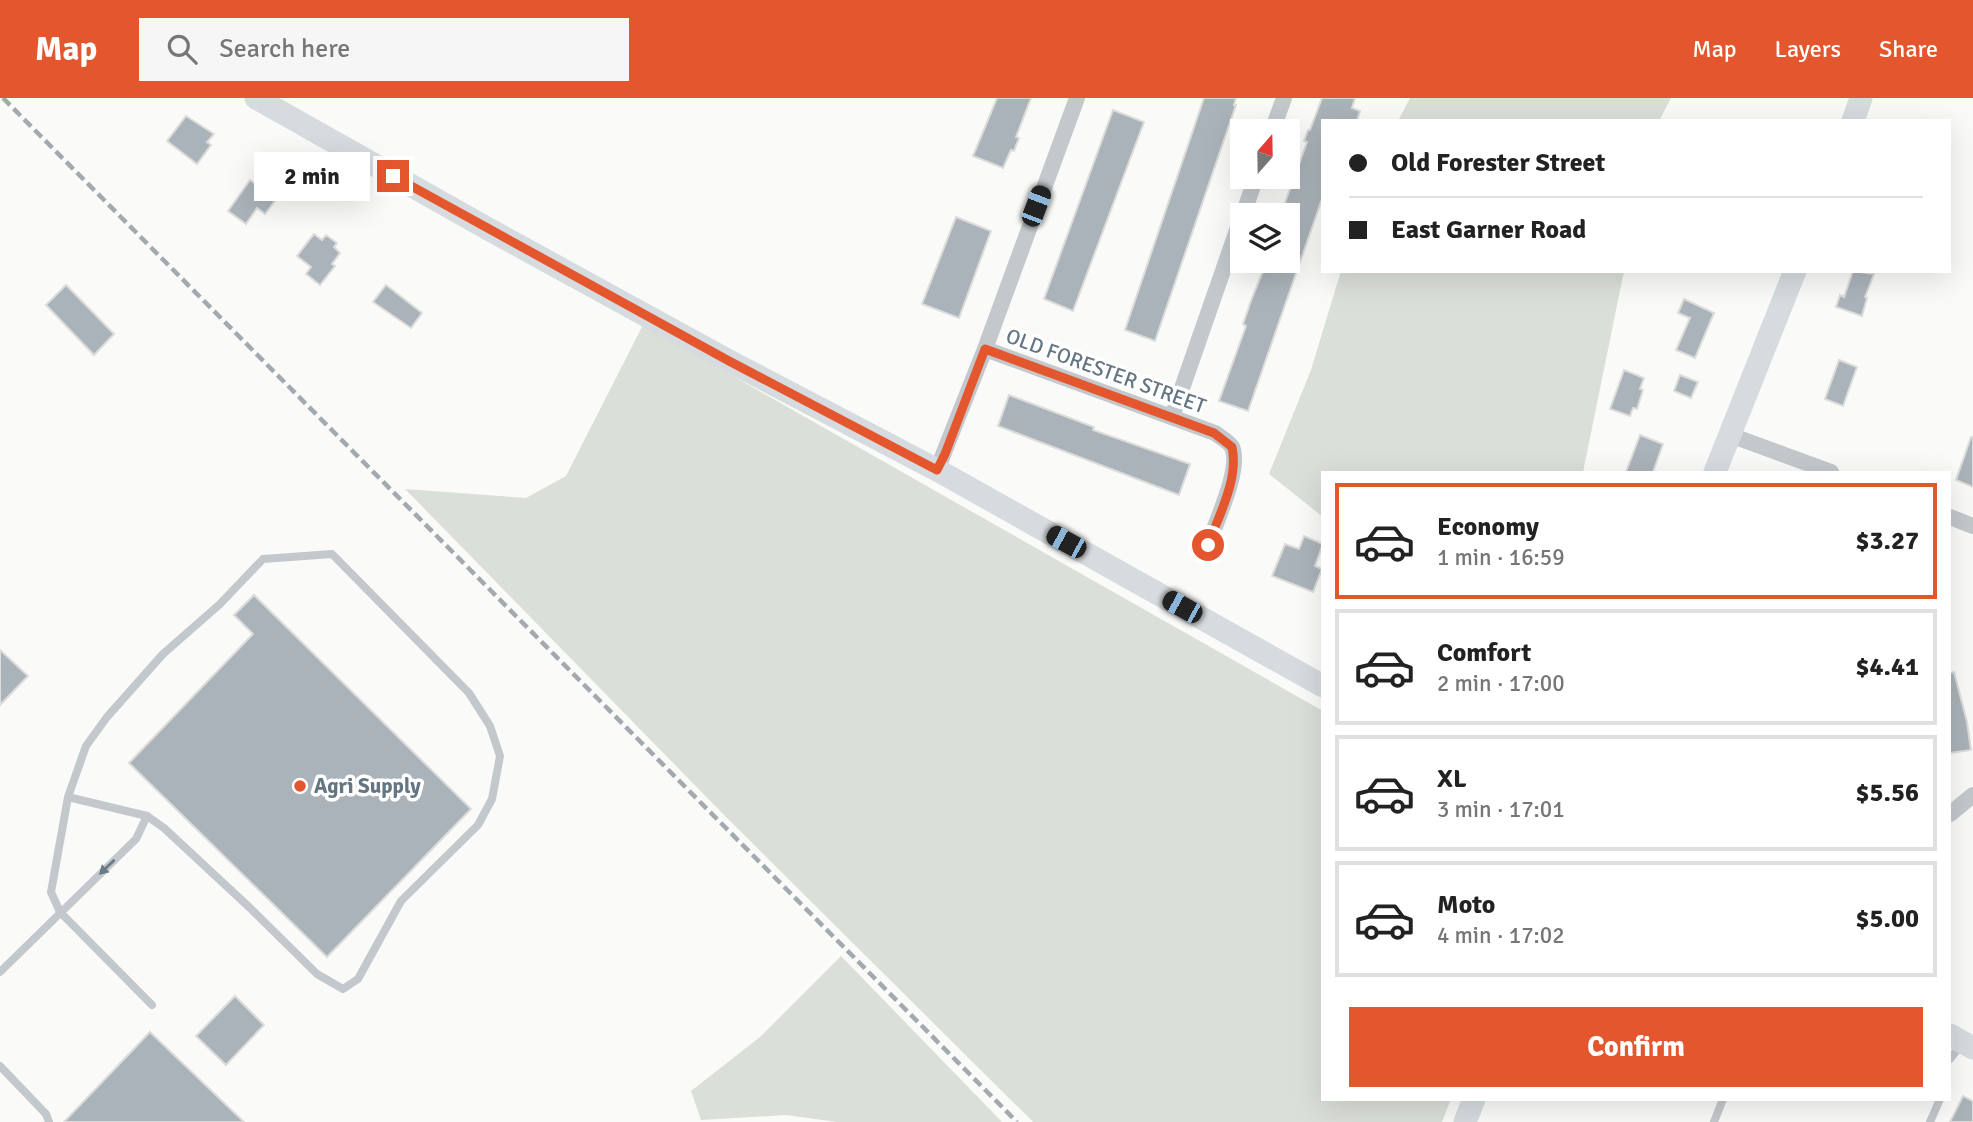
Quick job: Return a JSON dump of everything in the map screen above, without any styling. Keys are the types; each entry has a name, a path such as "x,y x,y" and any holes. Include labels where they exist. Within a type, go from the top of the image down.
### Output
{"main road":[{"path":"256,98 729,361 937,470 1321,685"},
{"path":"1854,119 1861,98"},
{"path":"1715,471 1794,273"},
{"path":"1465,1122 1473,1101"}],"street":[{"path":"937,470 985,349 1077,98"},
{"path":"1276,119 1284,98"},
{"path":"1172,417 1230,253"},
{"name":"OLD FORESTER STREET","path":"985,349 1214,433 1232,447 1232,477 1208,545"},
{"path":"1730,435 1828,471"},
{"path":"1951,517 1973,526"},
{"path":"1951,813 1973,795"}],"lane":[{"path":"68,797 147,817 164,828 317,974 343,989 358,979 401,901 478,824 492,799 500,756 490,726 469,693 332,554 309,558 263,559 219,604 163,654 107,718 86,746 68,797 51,892 60,912 152,1005"},
{"path":"0,972 136,839 147,817"},
{"path":"0,1066 46,1114 49,1122"},
{"path":"1714,1122 1722,1101"},
{"path":"1930,1122 1939,1101"}],"shaded area":[{"path":"1410,98 1671,98 1660,119 1399,119"},
{"path":"1340,273 1624,273 1583,471 1321,471 1321,515 1269,474 1311,370"},
{"path":"643,325 1321,710 1321,1101 1450,1101 1442,1122 1033,1122 725,816 405,489 526,498 566,476"},
{"path":"841,956 1002,1122 837,1122 786,1115 701,1120 691,1091 760,1037"}],"building":[{"path":"997,98 1031,98 1016,137 1019,138 1014,151 1011,150 1003,168 973,156"},
{"path":"1204,98 1236,98 1236,105 1155,341 1125,330"},
{"path":"1322,98 1355,98 1352,108 1360,111 1358,119 1321,119 1321,202 1300,262 1300,203 1285,203 1290,189 1300,189 1300,161 1308,130"},
{"path":"1113,110 1144,122 1073,311 1044,299"},
{"path":"186,116 214,134 207,142 211,145 197,164 167,141"},
{"path":"250,180 277,198 265,214 257,208 246,224 228,211"},
{"path":"956,217 991,231 959,318 922,304"},
{"path":"314,234 322,240 326,235 337,243 334,247 340,253 332,264 335,266 320,285 306,274 311,267 297,256"},
{"path":"1262,273 1296,273 1248,411 1219,401 1246,326 1243,324"},
{"path":"1852,273 1874,274 1865,297 1867,298 1862,316 1836,307 1840,295 1844,297"},
{"path":"66,285 114,334 94,355 46,305"},
{"path":"386,285 422,313 411,328 373,302"},
{"path":"1684,299 1714,313 1695,358 1676,350 1690,318 1678,313"},
{"path":"1839,360 1857,367 1843,406 1825,399"},
{"path":"1624,370 1644,378 1637,409 1633,408 1630,416 1610,409"},
{"path":"1680,375 1698,382 1691,398 1674,391"},
{"path":"1009,395 1094,427 1093,430 1190,464 1179,495 998,426"},
{"path":"1640,435 1663,444 1653,471 1626,471"},
{"path":"1973,437 1973,487 1956,480"},
{"path":"1304,536 1321,543 1315,566 1321,569 1321,572 1313,592 1272,576 1285,544 1299,549"},
{"name":"Agri Supply","path":"254,595 471,809 327,957 129,763 253,634 234,615"},
{"path":"0,650 28,676 0,705"},
{"path":"1954,672 1967,722 1971,750 1951,753 1951,673"},
{"path":"235,996 264,1025 226,1065 196,1036"},
{"path":"150,1032 244,1122 64,1122"},
{"path":"1963,1096 1973,1101 1973,1122 1950,1122"}],"railway":[{"path":"3,98 1017,1122"}],"place":[{"name":"Agri Supply","path":"300,786"}],"route":[{"path":"393,176 729,361 937,470 985,349 1214,433 1232,447 1234,464 1208,545"}]}
